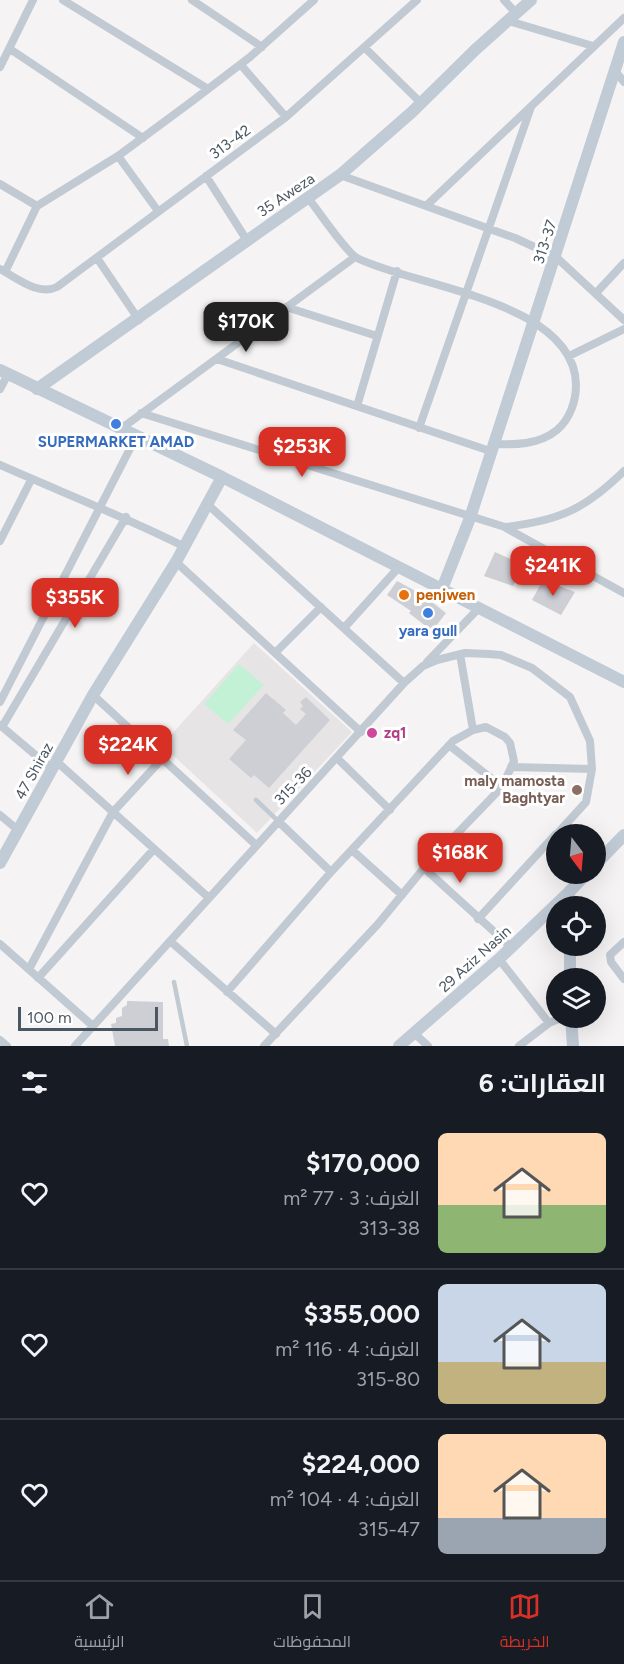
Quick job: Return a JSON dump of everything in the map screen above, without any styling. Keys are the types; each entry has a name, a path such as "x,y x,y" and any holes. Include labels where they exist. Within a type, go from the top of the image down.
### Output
{"street":[{"path":"0,67 33,0"},
{"path":"63,0 208,89"},
{"path":"192,0 261,47"},
{"path":"202,7 209,0"},
{"path":"2,270 37,206 143,138 241,65 314,0"},
{"name":"313-42","path":"2,270 37,289 48,291 98,258 286,117 417,0"},
{"path":"504,0 512,17 593,46"},
{"name":"35 Aweza","path":"37,389 139,320 246,239 340,175 531,0"},
{"path":"426,206 624,18"},
{"name":"313-37","path":"442,589 470,518 533,321 620,77 624,42"},
{"path":"365,48 421,103"},
{"path":"10,49 143,138"},
{"path":"241,65 286,117"},
{"path":"419,428 531,107"},
{"path":"118,156 158,211"},
{"path":"340,175 515,238 556,256 597,292 624,320"},
{"path":"206,176 246,239"},
{"path":"0,184 37,206"},
{"path":"217,359 419,428 491,448 535,441 556,430 567,419 576,391 576,374 569,356 553,336 533,321 465,294 355,257 308,198"},
{"path":"122,428 355,257"},
{"path":"98,258 139,320"},
{"path":"597,292 624,263"},
{"path":"357,405 397,271"},
{"path":"286,307 377,336"},
{"path":"569,356 624,329"},
{"path":"0,389 4,372 222,477 624,682"},
{"path":"141,413 470,518 505,527 624,593"},
{"path":"0,702 137,435"},
{"path":"0,465 31,480 126,517 183,546"},
{"path":"505,527 542,523 572,512 593,500 624,471"},
{"name":"47 Shiraz","path":"0,863 93,695 176,562 222,477"},
{"path":"0,542 31,480"},
{"path":"206,503 404,683"},
{"path":"126,517 1,726 113,812 208,897"},
{"path":"176,562 361,732"},
{"path":"344,628 399,567"},
{"path":"276,653 321,608"},
{"path":"423,666 479,608"},
{"path":"460,654 473,730"},
{"name":"315-36","path":"75,1046 255,844 338,759 404,683 423,666 460,654 501,655 540,672 570,697 590,741 592,769"},
{"path":"93,695 255,844"},
{"path":"227,992 331,872 449,745 473,730 486,727 505,737 512,752 512,767 502,787 424,868 402,896 264,1046"},
{"path":"449,745 502,787"},
{"path":"29,969 113,812 162,759"},
{"path":"338,759 390,810"},
{"path":"512,767 592,769 586,802 566,824"},
{"path":"0,815 18,830"},
{"path":"278,821 331,872"},
{"path":"606,854 623,836"},
{"path":"478,919 546,846"},
{"path":"38,978 154,849"},
{"path":"352,850 402,896"},
{"path":"424,868 511,947"},
{"name":"29 Aziz Nasin","path":"399,1046 499,959 577,884"},
{"path":"170,941 276,1034"},
{"path":"624,942 610,955 611,962 624,979"},
{"path":"0,944 93,1026"},
{"path":"499,959 546,1019"},
{"path":"519,1046 546,1025"},
{"path":"572,1028 573,1046"},
{"path":"414,1033 428,1046"},
{"path":"0,1040 7,1046"}],"lane":[{"path":"256,800 278,821"},
{"path":"174,982 187,1046"}],"shaded area":[{"path":"254,643 352,732 257,833 162,745"}],"green space":[{"path":"239,664 264,685 228,724 204,704"}],"building":[{"path":"495,552 524,565 513,586 484,576"},
{"path":"543,580 575,592 561,615 532,600"},
{"path":"397,581 423,595 446,613 432,631 409,613 411,611 387,595"},
{"path":"266,693 286,710 283,713 296,725 306,714 300,709 303,706 300,702 306,697 330,720 269,788 254,775 251,778 229,759 246,740 233,730"},
{"path":"127,1001 163,1002 163,1039 168,1039 169,1046 115,1046 111,1024 116,1023 116,1018 122,1016 122,1008 127,1005"}],"place":[{"name":"SUPERMARKET AMAD","path":"116,424"},
{"name":"penjwen","path":"404,595"},
{"name":"yara gull","path":"428,613"},
{"name":"zq1","path":"372,733"},
{"name":"maly mamosta Baghtyar","path":"577,790"}]}
